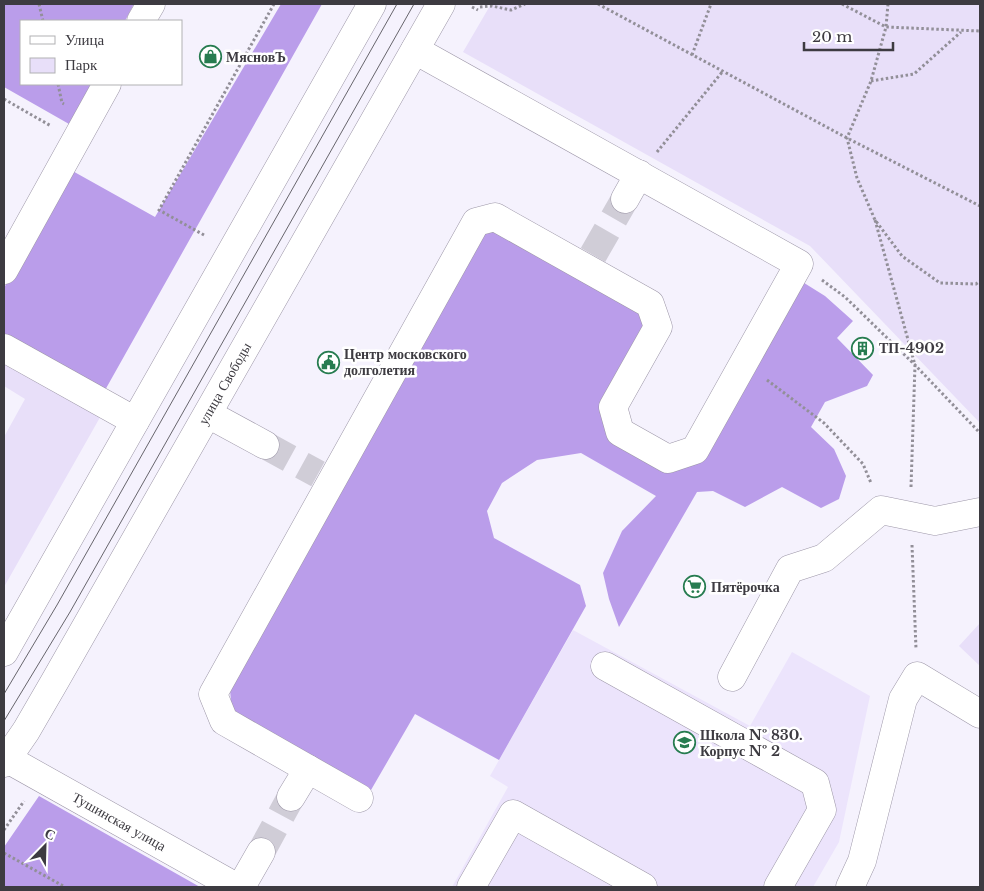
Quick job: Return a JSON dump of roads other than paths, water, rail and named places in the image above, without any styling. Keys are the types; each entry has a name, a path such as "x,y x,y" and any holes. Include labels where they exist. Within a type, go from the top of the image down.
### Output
{"main road":[{"path":"142,20 151,4"},
{"path":"4,652 372,4"},
{"name":"улица Свободы","path":"5,759 48,695 441,4"},
{"path":"359,798 224,721 213,694 325,478 476,222 495,217 590,262 650,304 658,327 612,407 620,432 668,459 695,450 799,264 647,164 415,50"},
{"path":"4,270 106,85"},
{"path":"625,199 647,164"},
{"path":"4,348 135,421"},
{"path":"208,414 265,445"},
{"path":"732,677 790,569 824,558 881,510 935,521 980,512"},
{"path":"605,666 815,783 822,810 778,887"},
{"path":"850,887 862,861 904,699 917,676 980,714"},
{"name":"Тушинская улица","path":"5,759 236,887"},
{"path":"291,798 308,769"},
{"path":"472,887 513,814 643,887"},
{"path":"241,887 261,852"}],"tunnel":[{"path":"593,255 625,199"},
{"path":"265,445 318,474"},
{"path":"261,852 291,797"}],"tram line":[{"path":"4,694 57,605 397,4"},
{"path":"4,721 70,612 414,4"}],"place":[{"name":"МясновЪ","path":"210,57"},
{"name":"ТП-4902","path":"863,348"},
{"name":"Центр московского долголетия","path":"328,362"},
{"name":"Пятёрочка","path":"695,587"},
{"name":"Школа № 830. Корпус № 2","path":"684,743"}]}
